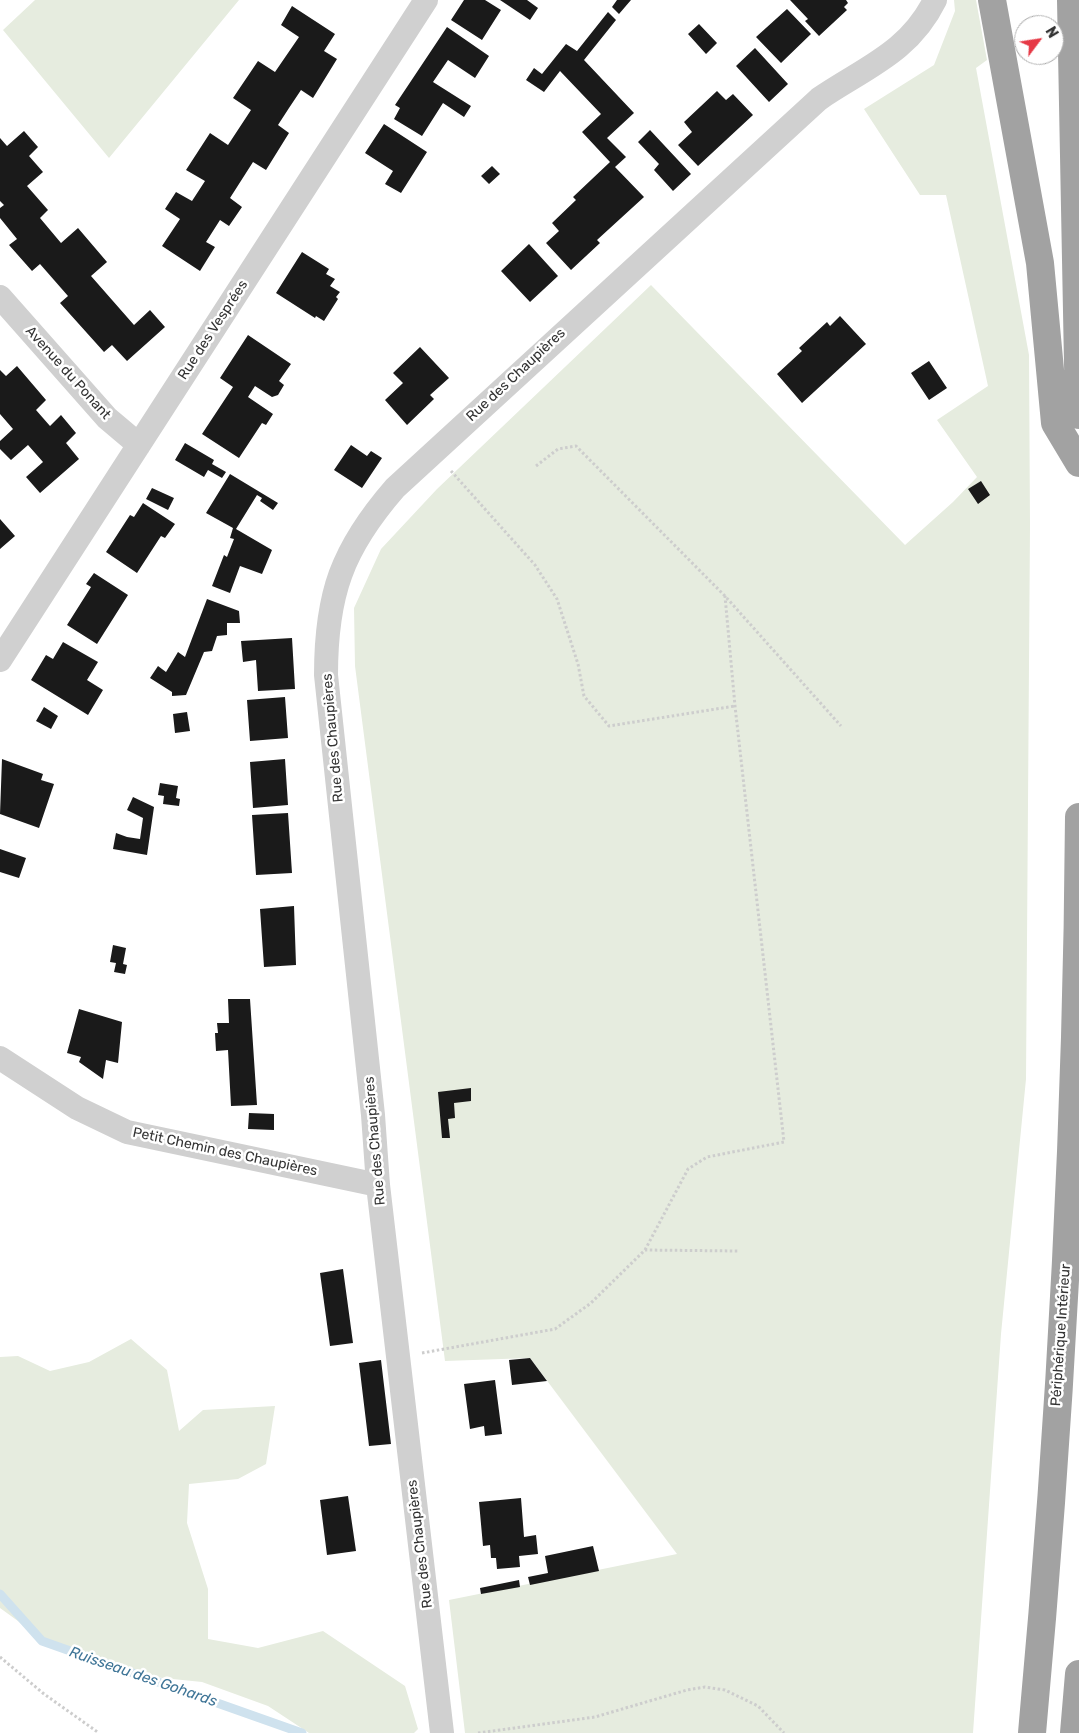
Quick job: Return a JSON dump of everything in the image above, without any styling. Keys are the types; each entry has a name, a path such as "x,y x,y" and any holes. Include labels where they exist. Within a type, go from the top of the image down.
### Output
{"highway":[{"path":"992,0 1040,263 1055,423 1079,464"},
{"path":"1071,0 1079,415"},
{"name":"Périphérique Intérieur","path":"1032,1733 1043,1617 1066,1258 1079,817"},
{"path":"1074,1733 1079,1674"}],"street":[{"name":"Rue des Vesprées","path":"0,660 426,0"},
{"name":"Rue des Chaupières","path":"442,1733 378,1185 373,1115 327,684 326,643 330,608 336,586 357,537 373,513 396,488 819,99 895,52 923,21 935,0"},
{"name":"Avenue du Ponant","path":"0,297 107,418 139,445"},
{"name":"Petit Chemin des Chaupières","path":"0,1058 77,1108 127,1132 378,1185"}],"path":[{"path":"536,466 558,449 576,446 726,596 841,726"},
{"path":"434,452 535,565 558,599 578,664 584,696 609,726 735,706"},
{"path":"398,1358 555,1329 591,1303 645,1250 688,1169 707,1157 784,1142 735,706 726,596"},
{"path":"645,1250 739,1250"},
{"path":"0,1657 44,1694 99,1733"},
{"path":"478,1733 595,1717 687,1690 705,1687 724,1690 758,1706 784,1733"}],"shaded area":[{"path":"35,0 239,0 109,158 3,30"},
{"path":"954,0 976,0 987,60 976,68 1029,355 1030,526 1026,1079 1001,1334 973,1733 465,1733 449,1600 677,1554 530,1358 445,1361 355,666 354,608 381,549 437,489 651,285 905,545 953,502 977,477 937,420 988,386 946,195 920,195 864,109 934,65 955,11"},
{"path":"131,1339 167,1370 179,1431 203,1410 275,1406 266,1464 238,1479 189,1484 187,1523 208,1589 208,1639 258,1648 323,1631 405,1686 418,1729 414,1733 309,1733 268,1706 202,1682 114,1673 58,1650 0,1608 0,1357 18,1356 50,1371 89,1362"}],"building":[{"path":"464,0 485,0 501,10 482,40 451,20"},
{"path":"500,0 527,0 538,8 530,20"},
{"path":"617,0 631,0 619,14 612,7"},
{"path":"790,0 846,0 848,3 844,7 847,10 819,36 805,21 808,19"},
{"path":"292,6 335,34 324,51 337,59 313,98 301,90 278,125 289,133 266,170 253,162 230,198 242,207 229,226 220,220 206,242 215,247 200,271 162,246 180,219 165,209 176,192 192,201 205,181 186,170 210,133 228,145 251,110 233,98 258,61 275,72 299,37 281,25"},
{"path":"787,9 811,34 781,63 756,37"},
{"path":"608,12 616,20 584,60 634,113 607,138 626,157 615,167 644,197 597,240 600,243 571,270 546,243 559,231 552,223 576,200 573,197 610,162 582,132 601,114 560,71 544,92 526,80 534,68 542,74 566,44 577,51"},
{"path":"699,24 717,43 706,54 688,34"},
{"path":"447,27 489,56 475,78 448,60 433,82 471,106 464,117 443,103 422,136 394,119 400,108 395,105"},
{"path":"755,48 788,84 769,102 736,66"},
{"path":"717,91 726,100 733,94 753,115 698,166 678,145 692,132 684,122"},
{"path":"384,124 427,152 401,193 385,184 393,171 365,153"},
{"path":"650,130 691,174 673,191 654,170 659,164 638,142"},
{"path":"24,131 38,147 29,156 43,172 27,186 48,210 40,218 61,243 78,228 107,262 91,276 134,325 150,310 165,327 127,361 112,345 104,352 60,303 68,296 40,264 32,271 9,245 17,239 0,218 0,208 4,205 0,201 0,138 7,146"},
{"path":"492,166 500,174 489,184 481,176"},
{"path":"529,244 558,276 530,302 501,271"},
{"path":"302,252 329,269 326,274 335,279 330,286 340,292 336,297 338,299 324,321 316,316 315,318 276,293"},
{"path":"840,316 866,344 802,403 777,374 802,351 799,348 827,322 830,326"},
{"path":"248,335 291,364 279,381 284,385 278,395 272,397 255,386 248,397 273,414 266,425 262,423 239,458 202,434 233,387 220,378"},
{"path":"420,347 449,378 430,395 434,399 407,425 385,400 403,383 393,373"},
{"path":"929,361 947,388 929,400 911,373"},
{"path":"17,366 46,400 36,410 50,426 61,415 76,433 66,443 79,459 40,493 26,477 43,462 28,445 11,460 0,449 0,441 13,429 0,414 0,370 6,376"},
{"path":"185,443 214,460 212,464 226,472 222,478 208,470 204,477 175,460"},
{"path":"351,445 367,456 371,451 382,458 362,488 334,470"},
{"path":"230,474 278,503 273,510 260,501 262,498 257,495 236,529 272,550 262,574 240,566 230,593 212,586 224,555 227,557 234,539 230,538 233,528 206,513"},
{"path":"981,481 990,495 978,504 968,489"},
{"path":"152,488 174,498 168,510 146,499"},
{"path":"143,503 175,524 165,538 161,536 137,573 106,552 130,515 134,517"},
{"path":"0,519 15,536 0,549"},
{"path":"94,573 128,595 97,644 67,625 91,587 86,584"},
{"path":"207,599 239,611 240,623 227,623 227,635 217,636 212,651 204,652 186,695 172,696 172,692 150,678 158,666 166,672 178,652 185,657"},
{"path":"292,638 295,689 258,691 256,660 243,662 241,641"},
{"path":"63,642 98,662 87,680 103,690 88,715 31,680 46,655 53,659"},
{"path":"285,697 288,738 250,741 247,700"},
{"path":"44,707 58,716 51,729 36,721"},
{"path":"187,712 190,731 175,733 173,714"},
{"path":"2,759 43,774 41,780 54,784 39,828 0,814"},
{"path":"285,759 288,805 253,808 250,762"},
{"path":"160,783 178,786 176,798 180,799 179,806 163,804 164,796 158,795"},
{"path":"133,797 154,807 147,855 113,849 116,833 140,839 143,818 127,810"},
{"path":"288,813 292,873 256,875 252,815"},
{"path":"0,849 26,858 19,878 0,872"},
{"path":"294,906 296,965 264,967 260,909"},
{"path":"113,945 126,948 123,964 127,965 125,974 114,972 116,963 110,962"},
{"path":"228,999 250,999 257,1105 231,1106 228,1050 216,1051 215,1033 218,1033 217,1023 229,1023"},
{"path":"79,1009 122,1022 118,1063 106,1060 103,1079 79,1062 81,1057 67,1053"},
{"path":"471,1088 471,1101 454,1103 455,1118 448,1119 450,1138 442,1138 438,1092"},
{"path":"249,1113 274,1114 274,1130 248,1129"},
{"path":"343,1269 353,1343 330,1346 320,1273"},
{"path":"530,1358 547,1381 512,1385 509,1360"},
{"path":"381,1360 391,1444 369,1446 359,1363"},
{"path":"495,1380 502,1434 485,1436 484,1426 470,1429 464,1384"},
{"path":"348,1496 356,1551 327,1555 320,1500"},
{"path":"521,1498 524,1537 536,1535 538,1554 519,1556 520,1567 497,1569 496,1558 491,1558 490,1545 483,1546 479,1502"},
{"path":"593,1546 599,1571 530,1585 528,1577 548,1573 545,1556"},
{"path":"519,1580 520,1587 481,1594 480,1588"}],"waterway":[{"name":"Ruisseau des Gohards","path":"0,1594 42,1641 302,1733"}]}
